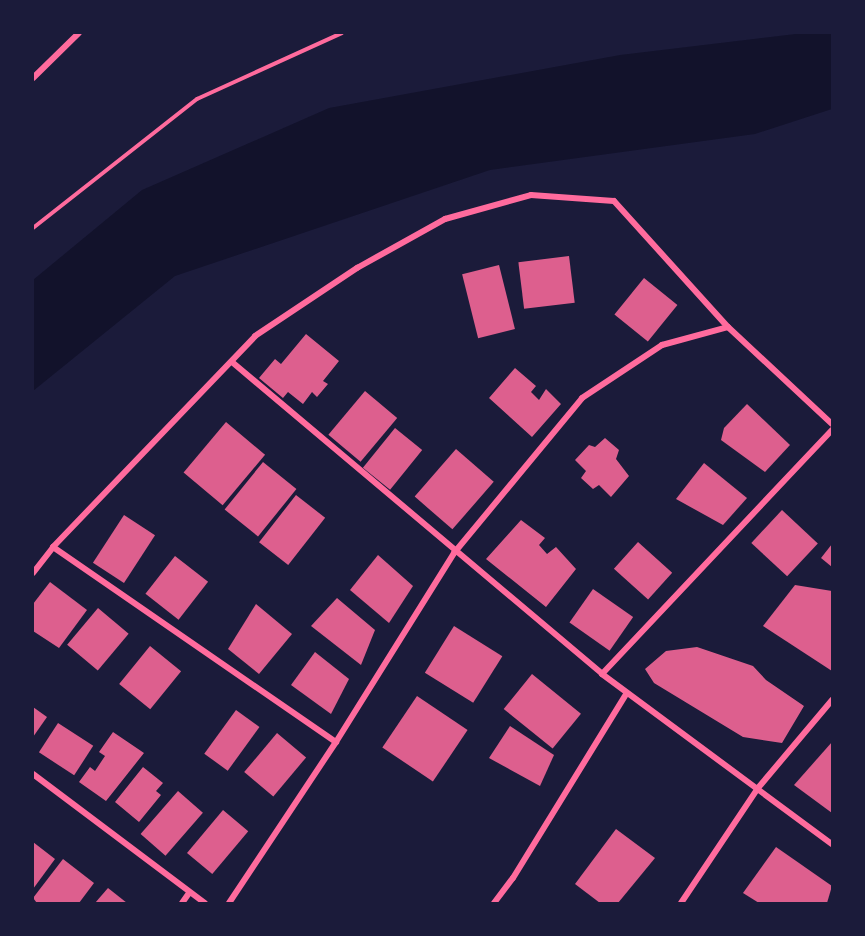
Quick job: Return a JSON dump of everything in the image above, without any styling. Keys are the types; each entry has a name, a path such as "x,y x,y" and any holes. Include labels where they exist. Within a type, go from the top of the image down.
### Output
{"street":[{"path":"33,78 79,33"},
{"path":"33,573 53,547 255,336 366,262 445,219 531,195 614,201 728,327 832,424"},
{"path":"229,903 336,742 454,553 582,398 662,345 728,327"},
{"path":"232,362 454,553 602,674 832,844"},
{"path":"602,674 832,430"},
{"path":"53,547 336,742"},
{"path":"494,903 513,878 627,693"},
{"path":"681,903 758,788 832,700"},
{"path":"33,774 205,903"},
{"path":"182,903 189,893"}],"path":[{"path":"33,228 197,99 342,33"}],"shaded area":[{"path":"804,33 832,33 832,109 755,134 490,170 175,276 33,391 33,280 142,190 329,108 620,55"}],"building":[{"path":"569,256 575,303 524,309 518,262"},
{"path":"499,265 515,329 478,338 462,274"},
{"path":"644,278 677,305 648,342 614,315"},
{"path":"306,334 339,361 323,381 328,384 317,397 312,392 303,404 288,392 283,398 259,378 275,359 281,364"},
{"path":"515,368 536,386 531,392 539,400 546,389 561,404 532,437 489,398"},
{"path":"365,391 397,418 361,462 328,435"},
{"path":"747,404 790,445 765,472 721,440 724,428"},
{"path":"226,422 265,455 223,505 184,473"},
{"path":"395,428 422,450 390,490 363,468"},
{"path":"605,438 619,450 616,459 629,476 611,497 599,485 593,489 581,478 586,471 575,460 589,445 595,447"},
{"path":"456,449 494,482 452,529 415,497"},
{"path":"263,462 296,489 258,536 225,509"},
{"path":"704,463 747,498 723,525 676,499"},
{"path":"296,495 325,518 288,565 259,542"},
{"path":"782,510 818,543 787,576 751,543"},
{"path":"124,515 155,535 124,583 93,563"},
{"path":"521,520 545,538 539,545 547,554 556,547 576,569 546,607 486,559"},
{"path":"638,542 672,573 648,600 614,569"},
{"path":"832,544 832,567 821,558"},
{"path":"378,555 413,586 389,623 350,590"},
{"path":"175,556 208,582 179,620 145,594"},
{"path":"50,582 87,610 59,648 33,631 33,604"},
{"path":"795,585 832,591 832,671 763,626"},
{"path":"593,589 633,617 610,651 569,623"},
{"path":"337,598 375,630 361,665 311,626"},
{"path":"256,604 292,634 259,674 228,649"},
{"path":"98,608 129,634 98,670 67,645"},
{"path":"454,626 502,656 473,703 425,673"},
{"path":"150,646 181,671 150,709 119,684"},
{"path":"697,647 753,666 766,680 804,706 782,743 743,737 654,683 645,669 666,651"},
{"path":"315,652 349,679 331,714 291,685"},
{"path":"532,674 581,714 553,749 504,709"},
{"path":"417,696 468,730 433,782 382,747"},
{"path":"33,707 47,717 33,737"},
{"path":"236,710 259,727 228,771 204,754"},
{"path":"58,723 93,746 74,775 39,752"},
{"path":"510,726 554,755 540,786 489,758"},
{"path":"113,732 144,753 106,801 79,782 90,767 95,771 105,756 99,752"},
{"path":"277,733 306,757 273,796 244,772"},
{"path":"832,742 832,813 794,785"},
{"path":"143,767 163,783 156,791 161,795 139,822 115,802"},
{"path":"178,791 203,813 166,856 141,834"},
{"path":"223,810 248,831 212,874 187,853"},
{"path":"616,829 655,858 618,903 600,903 575,884"},
{"path":"33,842 55,859 33,889"},
{"path":"776,847 832,886 827,903 759,903 743,893"},
{"path":"63,859 94,883 79,903 37,903 33,898"},
{"path":"108,888 127,903 95,903"}]}
